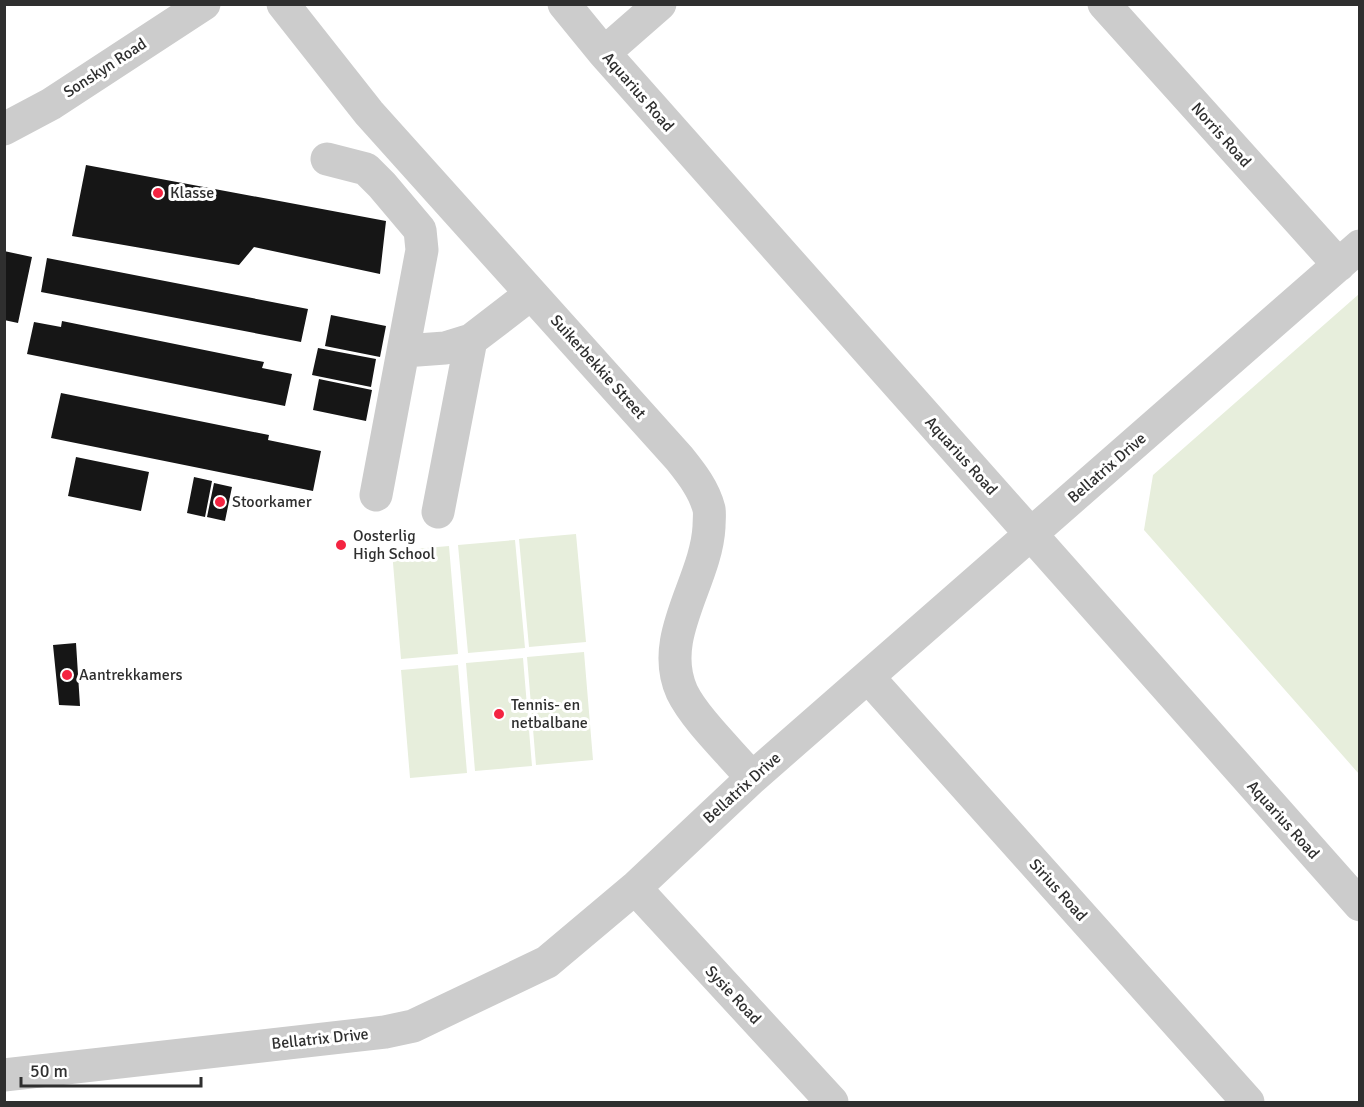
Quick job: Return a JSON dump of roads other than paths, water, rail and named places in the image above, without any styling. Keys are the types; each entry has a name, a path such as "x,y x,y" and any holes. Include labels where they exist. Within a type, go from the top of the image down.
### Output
{"street":[{"name":"Sonskyn Road","path":"4,129 51,104 204,4"},
{"name":"Suikerbekkie Street","path":"283,4 369,113 679,458 701,489 709,510 708,537 703,563 679,626 675,656 677,672 682,692 701,719 752,778"},
{"name":"Aquarius Road","path":"564,4 604,53 1359,905"},
{"path":"604,53 660,4"},
{"name":"Norris Road","path":"1104,4 1349,256"},
{"path":"327,159 366,170 382,185 420,230 422,250 376,495"},
{"name":"Bellatrix Drive","path":"4,1075 385,1032 413,1026 547,962 635,888 752,778 1349,256"},
{"path":"404,351 445,348 471,340 531,294"},
{"path":"438,512 471,340"},
{"name":"Sirius Road","path":"868,677 1248,1102"},
{"name":"Sysie Road","path":"635,888 832,1102"}],"place":[{"name":"Klasse","path":"158,193"},
{"name":"Stoorkamer","path":"220,502"},
{"name":"Oosterlig High School","path":"341,545"},
{"name":"Aantrekkamers","path":"67,675"},
{"name":"Tennis- en netbalbane","path":"499,714"}]}
